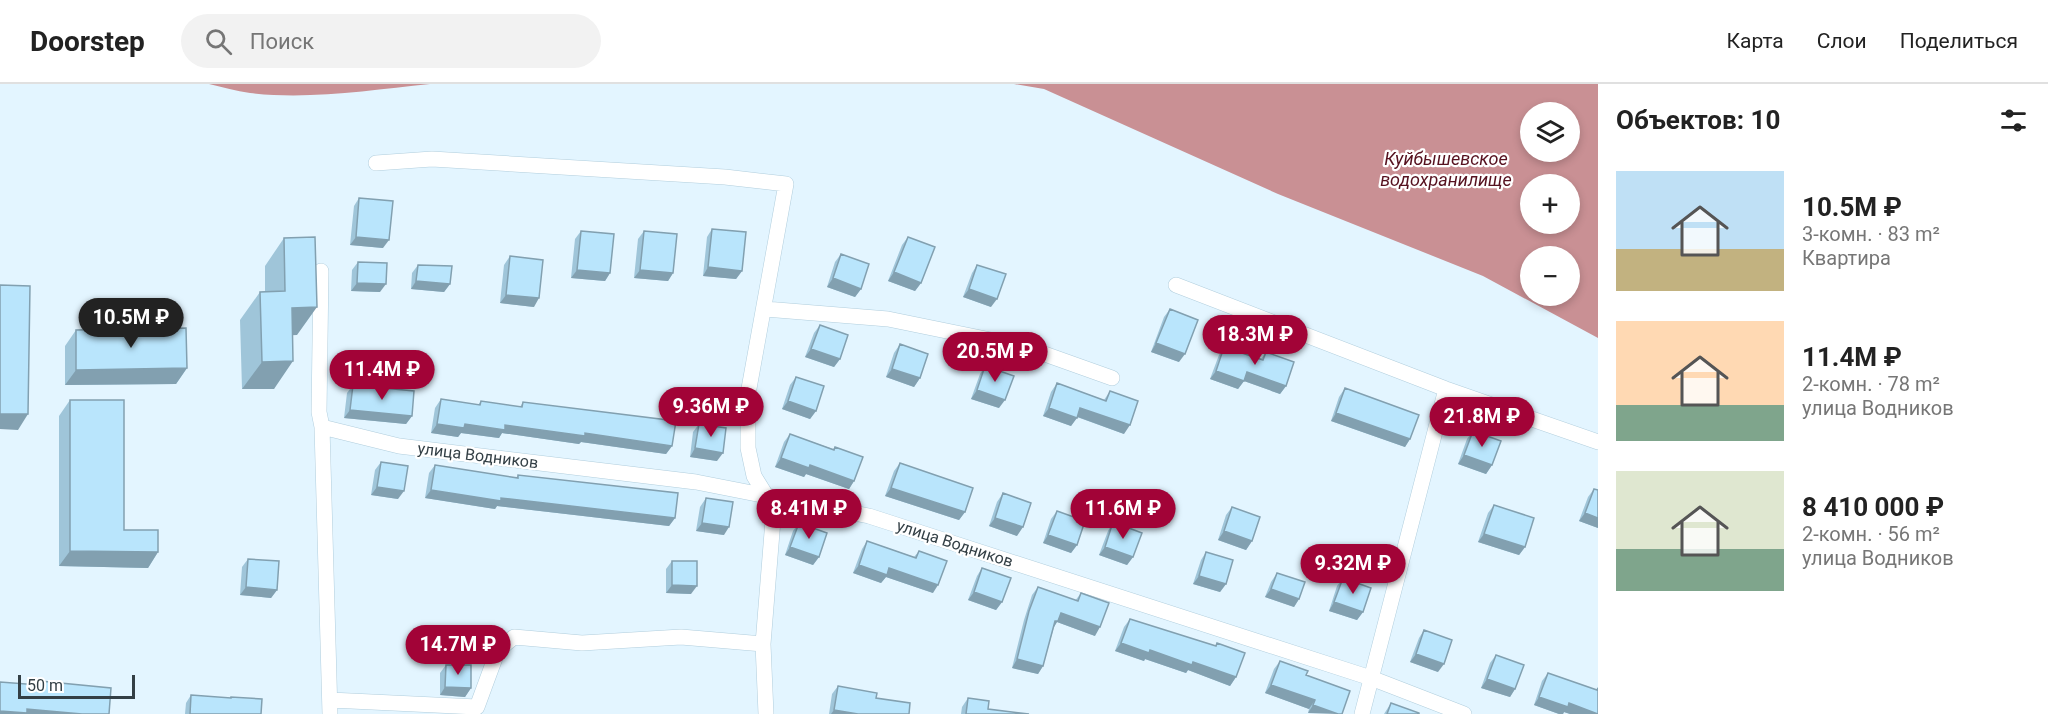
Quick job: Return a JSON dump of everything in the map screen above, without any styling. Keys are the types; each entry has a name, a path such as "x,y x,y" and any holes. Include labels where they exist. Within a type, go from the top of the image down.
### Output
{"street":[{"path":"376,163 432,159 725,177 786,184 748,394 748,448 754,476 767,497 772,520 763,644 766,714"},
{"path":"321,271 319,412 322,427 330,707 477,707 498,650 514,637 582,643 681,637 763,644"},
{"path":"1176,285 1446,389 1598,442"},
{"path":"765,309 888,319 1025,346 1112,378"},
{"path":"1362,714 1446,389"},
{"name":"улица Водников","path":"322,427 399,446 696,482 869,516 1371,678 1464,714"}],"water":[{"path":"209,84 430,84 340,93 272,95 250,93"},
{"name":"Куйбышевское водохранилище","path":"1014,84 1598,84 1598,338 1539,306 1580,306 1580,246 1520,246 1520,296 1483,276 1278,194 1044,89"}],"building":[{"path":"359,198 393,201 389,240 356,237"},
{"path":"712,229 746,232 742,271 708,267"},
{"path":"581,231 614,234 610,273 577,270"},
{"path":"644,231 677,234 673,273 640,270"},
{"path":"315,237 317,307 292,308 293,361 262,362 260,292 285,291 284,238"},
{"path":"908,237 935,247 921,283 894,272"},
{"path":"841,254 869,264 861,289 833,278"},
{"path":"510,256 543,260 539,298 506,295"},
{"path":"358,262 387,263 386,284 357,283"},
{"path":"418,265 452,266 450,284 416,281"},
{"path":"977,265 1006,274 997,299 969,289"},
{"path":"0,285 30,286 28,414 0,414"},
{"path":"1170,309 1198,320 1185,354 1156,343"},
{"path":"820,325 848,335 840,359 811,349"},
{"path":"186,328 187,368 76,370 76,330"},
{"path":"900,344 928,354 920,378 892,369"},
{"path":"1224,347 1263,360 1266,352 1294,362 1286,386 1247,372 1244,381 1216,371"},
{"path":"985,366 1014,376 1005,400 977,390"},
{"path":"796,377 824,386 816,411 788,401"},
{"path":"1057,383 1106,401 1110,391 1138,401 1130,425 1080,408 1077,418 1049,408"},
{"path":"353,385 414,391 412,416 350,410"},
{"path":"1345,388 1419,415 1410,439 1336,413"},
{"path":"441,399 480,405 481,401 522,407 523,402 676,421 672,446 585,433 585,436 505,425 505,430 465,424 464,428 437,424"},
{"path":"70,400 124,400 124,530 158,530 158,552 70,551"},
{"path":"699,424 726,428 723,453 695,448"},
{"path":"1473,431 1501,441 1492,465 1464,455"},
{"path":"790,434 834,450 835,447 863,457 854,481 810,465 809,468 781,458"},
{"path":"381,462 408,466 404,491 377,487"},
{"path":"900,463 973,488 965,512 891,488"},
{"path":"435,465 518,478 518,475 678,493 675,518 501,498 501,501 431,490"},
{"path":"1594,489 1598,490 1598,518 1585,513"},
{"path":"1003,493 1031,503 1023,527 995,518"},
{"path":"706,498 733,502 729,527 702,523"},
{"path":"1494,505 1534,518 1525,547 1484,534"},
{"path":"1232,507 1260,517 1252,541 1224,531"},
{"path":"1057,511 1085,521 1077,545 1048,535"},
{"path":"1113,522 1142,533 1133,557 1105,547"},
{"path":"799,523 827,533 819,557 790,547"},
{"path":"867,541 916,558 919,551 947,561 938,585 889,568 887,575 859,565"},
{"path":"1206,552 1233,560 1226,584 1199,576"},
{"path":"248,559 279,561 277,590 246,587"},
{"path":"672,561 697,561 697,586 672,585"},
{"path":"982,568 1011,578 1002,602 974,592"},
{"path":"1277,573 1305,582 1299,599 1271,589"},
{"path":"1343,578 1371,588 1363,612 1334,602"},
{"path":"1038,587 1078,601 1081,593 1109,603 1100,627 1061,613 1058,621 1055,621 1043,666 1017,659 1029,611"},
{"path":"1130,619 1245,653 1236,677 1193,662 1192,665 1150,650 1149,653 1121,643"},
{"path":"1424,630 1452,640 1444,664 1416,654"},
{"path":"1496,655 1524,665 1515,689 1487,679"},
{"path":"1280,661 1308,671 1306,675 1350,691 1342,714 1313,705 1315,700 1271,685"},
{"path":"446,665 471,665 471,688 445,687"},
{"path":"1548,673 1597,690 1598,688 1598,714 1569,703 1568,707 1539,697"},
{"path":"40,681 111,688 109,714 27,709 27,713 0,711 0,682 39,685"},
{"path":"838,686 877,693 876,698 910,703 909,714 858,714 834,710"},
{"path":"191,695 262,699 261,714 190,714"},
{"path":"968,698 989,701 988,709 1029,714 966,714"},
{"path":"1391,703 1419,713 1419,714 1387,714"}]}
